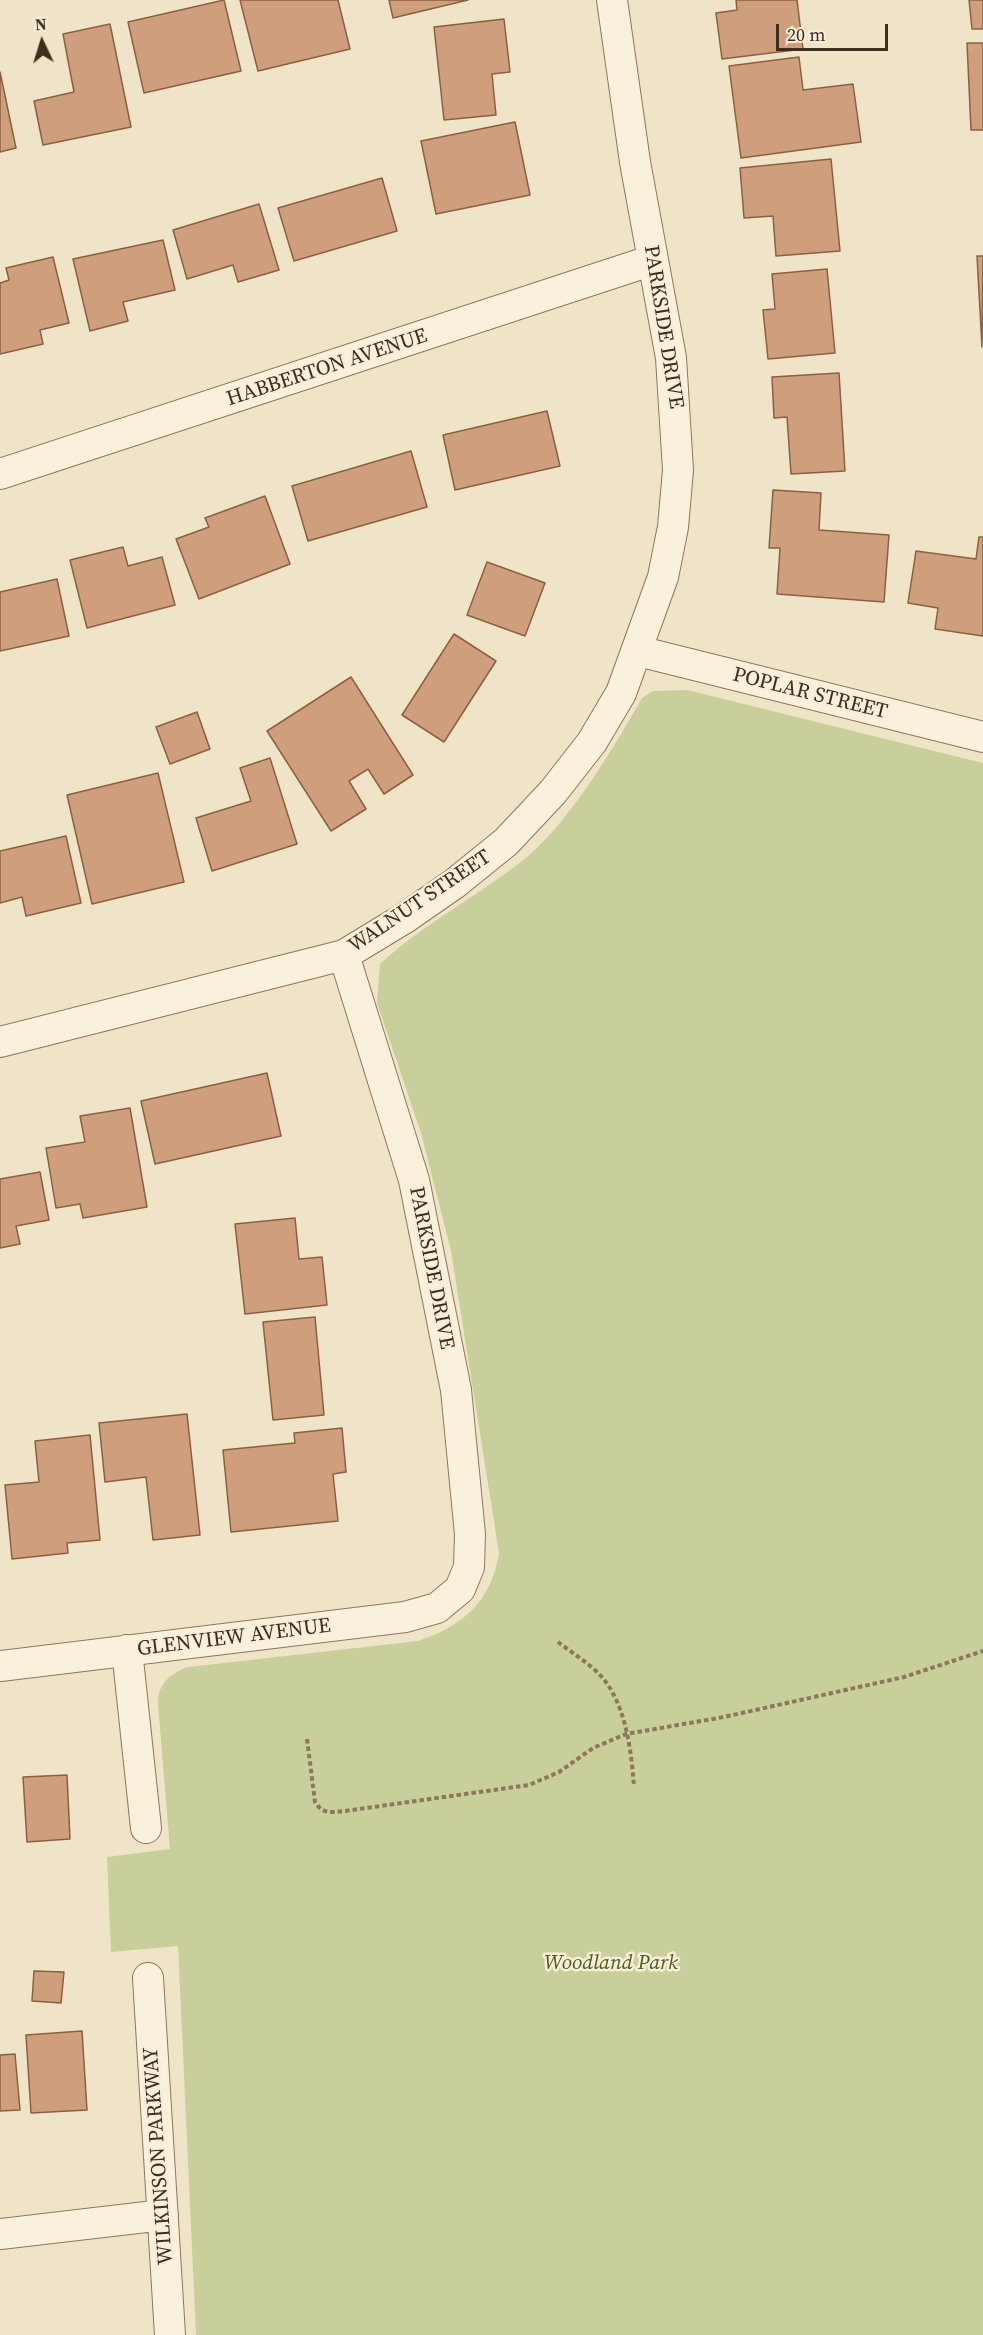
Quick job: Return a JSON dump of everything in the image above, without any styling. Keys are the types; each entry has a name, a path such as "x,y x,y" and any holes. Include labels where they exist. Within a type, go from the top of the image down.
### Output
{"street":[{"name":"PARKSIDE DRIVE","path":"612,0 635,162 671,358 678,470 673,527 663,577 638,651"},
{"name":"HABBERTON AVENUE","path":"0,474 653,260"},
{"name":"POPLAR STREET","path":"638,651 983,737"},
{"name":"WALNUT STREET","path":"0,1042 344,954 415,911 507,842 553,792 592,742 621,693 638,651"},
{"name":"PARKSIDE DRIVE","path":"344,954 414,1180 456,1390 470,1534 470,1568 460,1589"},
{"name":"GLENVIEW AVENUE","path":"0,1666 405,1617 437,1608 460,1589"},
{"path":"127,1650 146,1828"},
{"name":"WILKINSON PARKWAY","path":"148,1978 170,2335"},
{"path":"0,2234 163,2215"}],"path":[{"path":"558,1642 600,1675 609,1686 626,1734 634,1786"},
{"path":"307,1739 315,1802 319,1809 327,1813 529,1785 559,1772 592,1748 626,1734 724,1717 904,1677 983,1651"}],"green space":[{"name":"Woodland Park","path":"687,690 983,763 983,2335 196,2335 178,1946 111,1952 107,1857 170,1849 158,1704 162,1685 175,1673 188,1667 418,1641 449,1628 461,1619 482,1598 489,1585 499,1553 451,1251 421,1133 377,1003 380,964 415,935 509,871 543,842 575,804 642,698 653,691"}],"building":[{"path":"224,0 241,71 144,93 128,22"},
{"path":"240,0 338,0 350,49 258,71"},
{"path":"389,0 468,0 393,18"},
{"path":"736,0 797,0 803,49 722,59 716,13 737,10"},
{"path":"969,0 983,0 983,29 972,29"},
{"path":"504,19 510,72 492,74 496,115 444,120 434,27"},
{"path":"110,24 131,127 43,145 34,101 74,92 63,34"},
{"path":"967,43 983,43 983,130 971,130"},
{"path":"799,57 803,90 853,84 861,142 741,158 729,66"},
{"path":"0,72 16,148 0,152"},
{"path":"515,122 530,195 436,214 421,141"},
{"path":"831,159 840,251 776,256 773,216 744,218 740,168"},
{"path":"382,178 397,231 294,261 278,208"},
{"path":"259,204 279,270 238,282 233,265 187,279 173,230"},
{"path":"163,240 175,290 123,302 128,321 90,331 73,259"},
{"path":"977,256 983,256 982,347"},
{"path":"53,257 69,323 40,330 43,344 0,354 0,283 9,280 6,268"},
{"path":"827,269 835,353 768,359 763,310 775,309 772,274"},
{"path":"839,373 845,471 791,474 787,417 774,418 772,377"},
{"path":"547,411 560,466 455,490 443,435"},
{"path":"411,451 427,507 308,541 292,486"},
{"path":"773,490 821,493 819,530 889,535 884,602 777,594 780,548 769,548"},
{"path":"265,496 290,564 199,599 176,539 209,527 205,518"},
{"path":"979,537 983,537 983,636 935,629 938,608 908,603 916,551 976,559"},
{"path":"123,547 128,566 162,557 175,605 87,628 70,560"},
{"path":"487,562 545,583 525,636 467,615"},
{"path":"57,579 69,636 0,651 0,592"},
{"path":"454,634 496,661 444,742 402,715"},
{"path":"351,677 413,775 384,794 368,769 349,781 366,809 331,831 267,731"},
{"path":"197,712 210,749 170,764 156,727"},
{"path":"270,758 297,844 212,871 196,818 251,801 240,768"},
{"path":"158,773 184,882 92,904 67,795"},
{"path":"66,836 81,903 26,916 22,897 0,903 0,851"},
{"path":"267,1073 281,1136 155,1164 141,1101"},
{"path":"130,1108 147,1207 83,1218 80,1204 56,1208 46,1148 85,1142 80,1116"},
{"path":"40,1172 49,1220 16,1226 20,1244 0,1248 0,1179"},
{"path":"295,1218 299,1259 322,1257 327,1305 245,1314 235,1224"},
{"path":"315,1317 324,1415 273,1420 263,1322"},
{"path":"187,1414 200,1535 153,1540 146,1477 105,1482 99,1423"},
{"path":"342,1428 346,1472 333,1474 338,1521 231,1532 223,1450 295,1443 294,1433"},
{"path":"90,1435 100,1540 67,1543 68,1553 12,1559 5,1485 39,1482 35,1441"},
{"path":"67,1775 70,1839 27,1842 23,1777"},
{"path":"34,1971 64,1972 61,2003 32,2001"},
{"path":"82,2031 87,2110 31,2113 26,2035"},
{"path":"15,2054 20,2110 0,2111 0,2055"}]}
